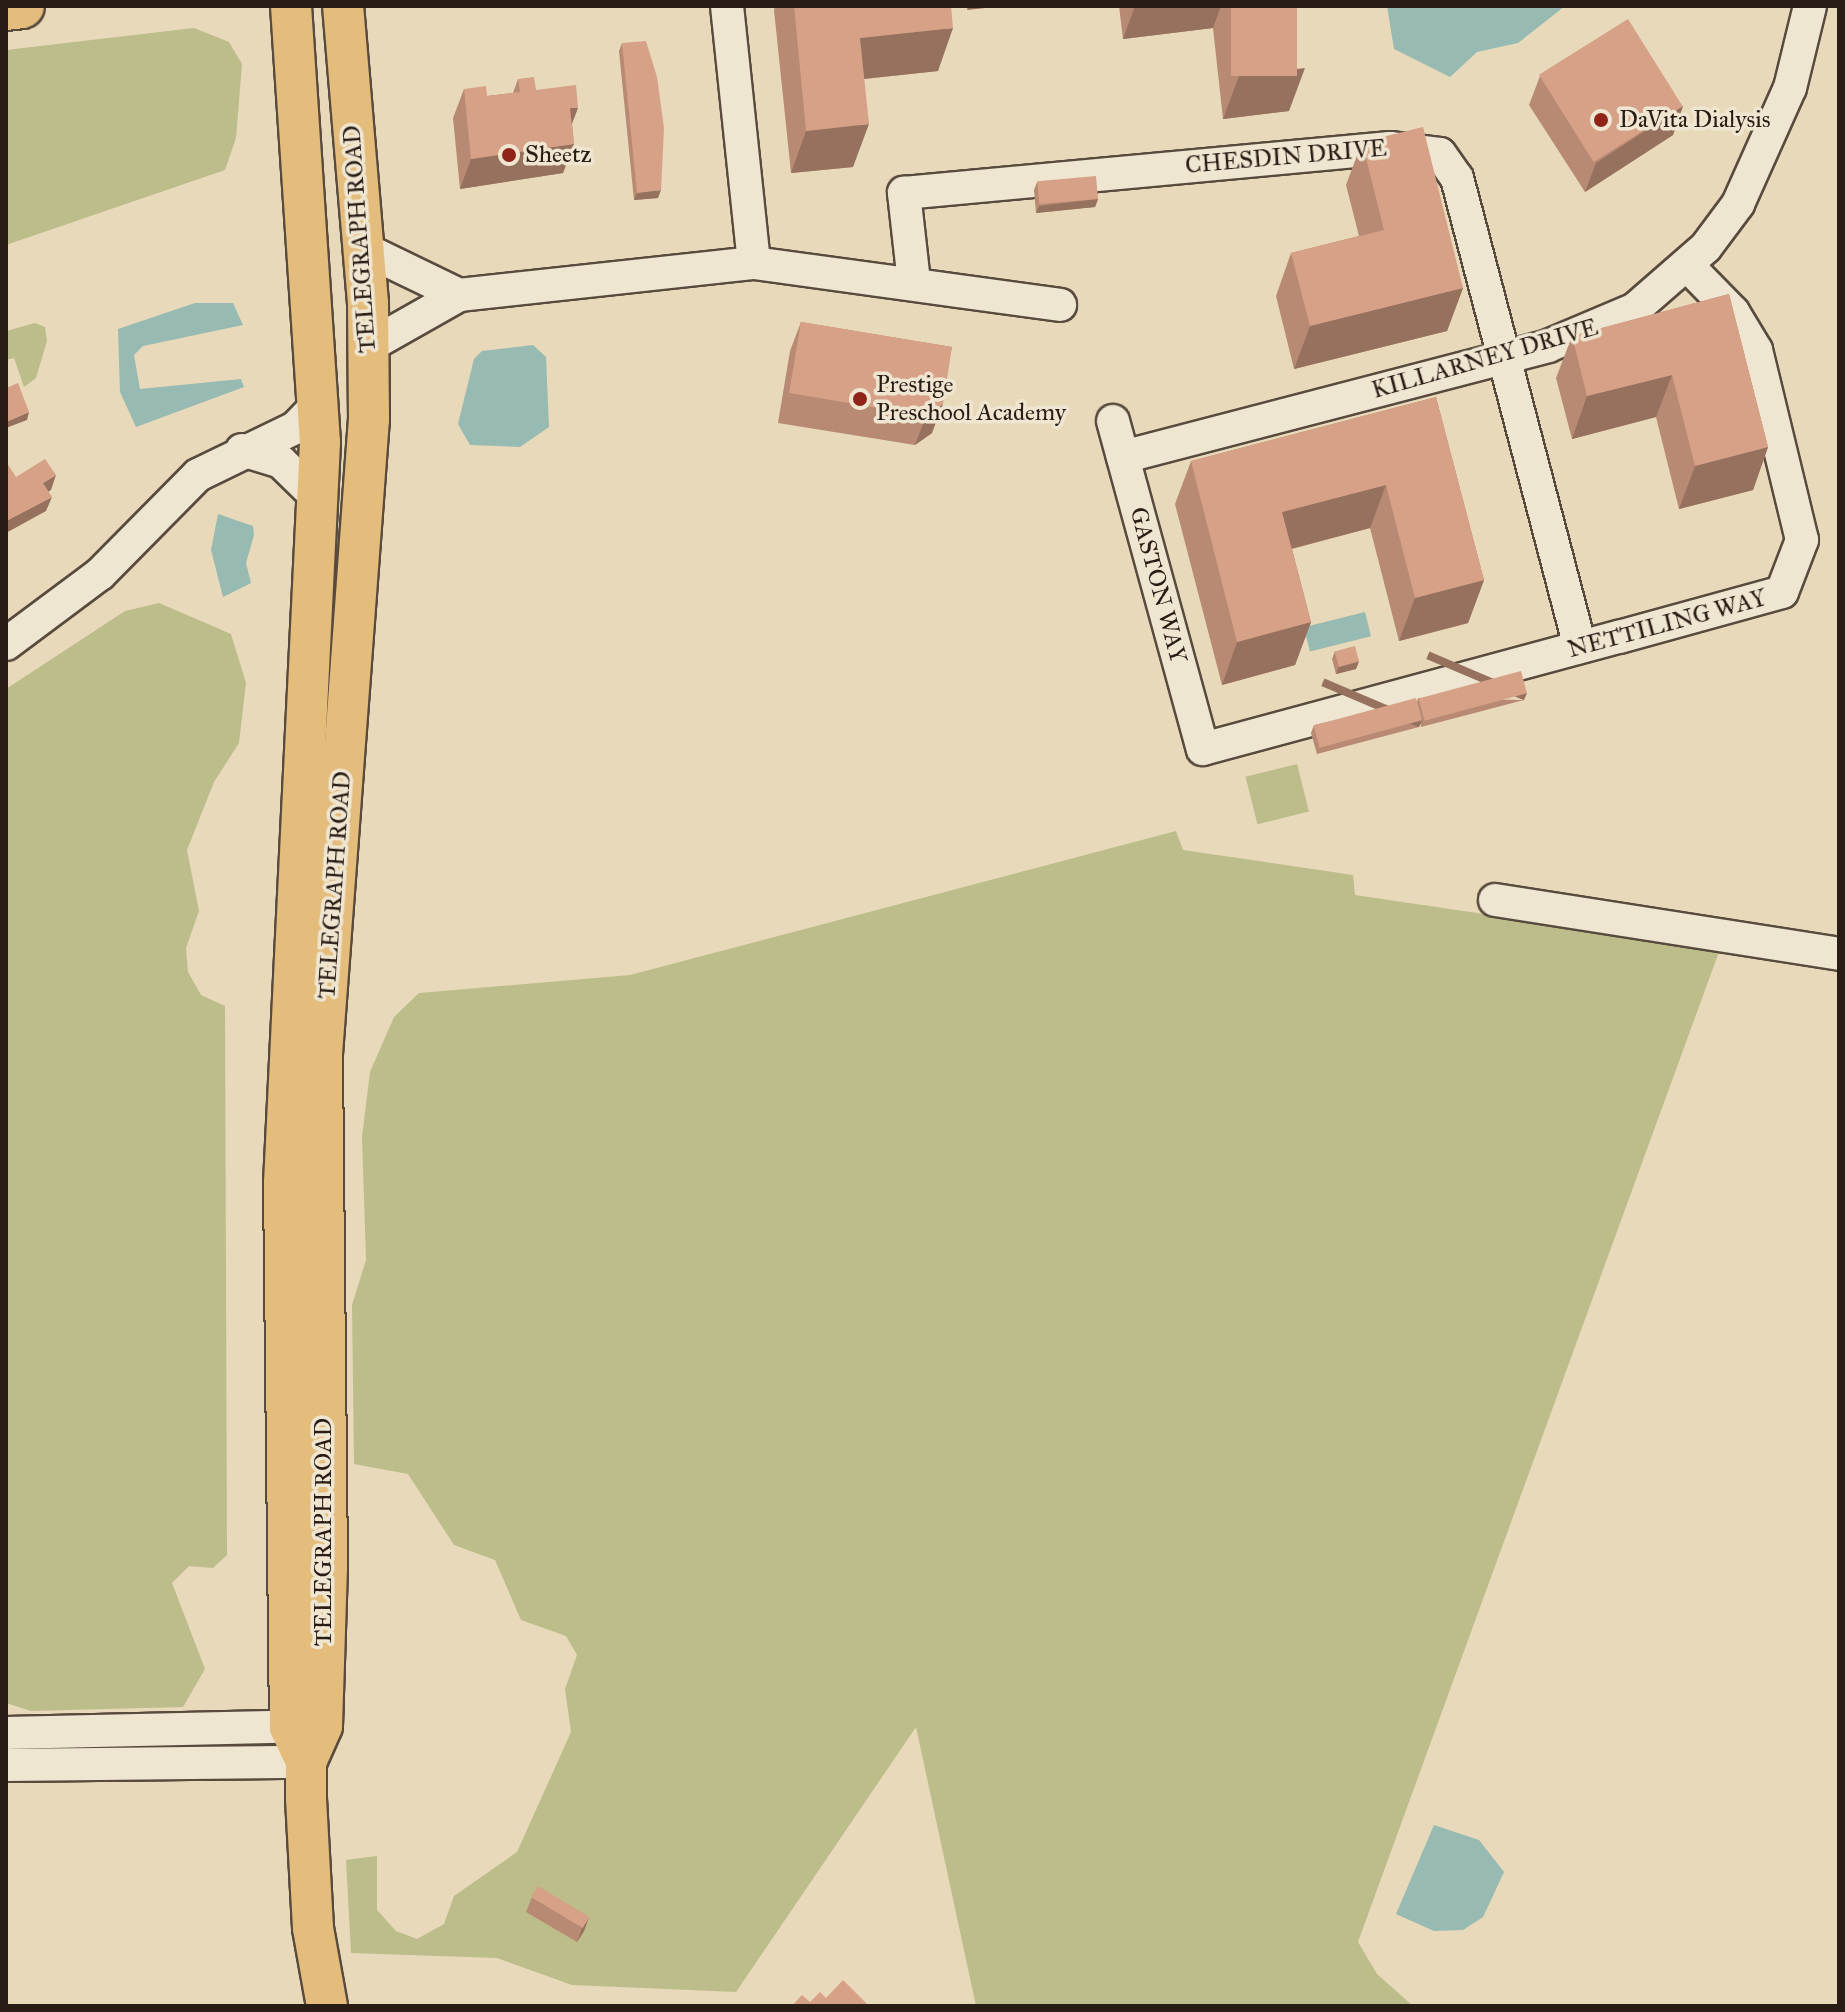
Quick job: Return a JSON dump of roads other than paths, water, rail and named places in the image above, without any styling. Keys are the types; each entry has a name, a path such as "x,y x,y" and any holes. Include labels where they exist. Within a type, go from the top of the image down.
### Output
{"highway":[{"path":"6,8 22,6"}],"main road":[{"name":"TELEGRAPH ROAD","path":"291,6 319,403 320,500 284,1183 306,1726"},
{"name":"TELEGRAPH ROAD","path":"327,2006 313,1928 306,1762 322,1054 360,568 369,346 364,249 343,6"},
{"path":"317,567 360,568"}],"street":[{"path":"727,6 754,263"},
{"name":"KILLARNEY DRIVE","path":"1123,457 1503,358 1601,328 1688,266 1722,228 1755,170 1805,45 1810,6"},
{"name":"CHESDIN DRIVE","path":"914,282 904,193 1431,149 1457,178 1580,647"},
{"path":"364,249 411,278 459,295"},
{"path":"369,346 459,295 754,263 914,282 1060,305"},
{"name":"NETTILING WAY","path":"1203,749 1777,594 1788,585 1800,551 1800,521 1756,350 1733,312 1688,266"},
{"path":"6,644 100,574 198,475 242,450 295,428 319,403"},
{"name":"GASTON WAY","path":"1113,421 1203,749"},
{"path":"242,450 281,462 320,500"},
{"path":"1495,900 1839,954"},
{"path":"6,1733 306,1726"},
{"path":"6,1765 306,1762"}],"water":[{"path":"1387,6 1565,6 1518,43 1477,52 1450,77 1394,49"},
{"path":"195,303 233,303 243,325 143,346 134,355 140,389 241,379 244,387 136,427 120,392 118,329"},
{"path":"533,345 546,357 549,427 520,447 470,445 458,424 474,359 482,351"},
{"path":"218,514 253,526 254,535 246,563 251,583 223,597 211,550"},
{"path":"1365,612 1371,636 1310,651 1304,627"},
{"path":"1434,1825 1479,1840 1504,1872 1483,1917 1463,1930 1434,1931 1396,1914"}],"place":[{"name":"DaVita Dialysis","path":"1601,120"},
{"name":"Sheetz","path":"509,155"},
{"name":"Prestige Preschool Academy","path":"860,399"}]}
